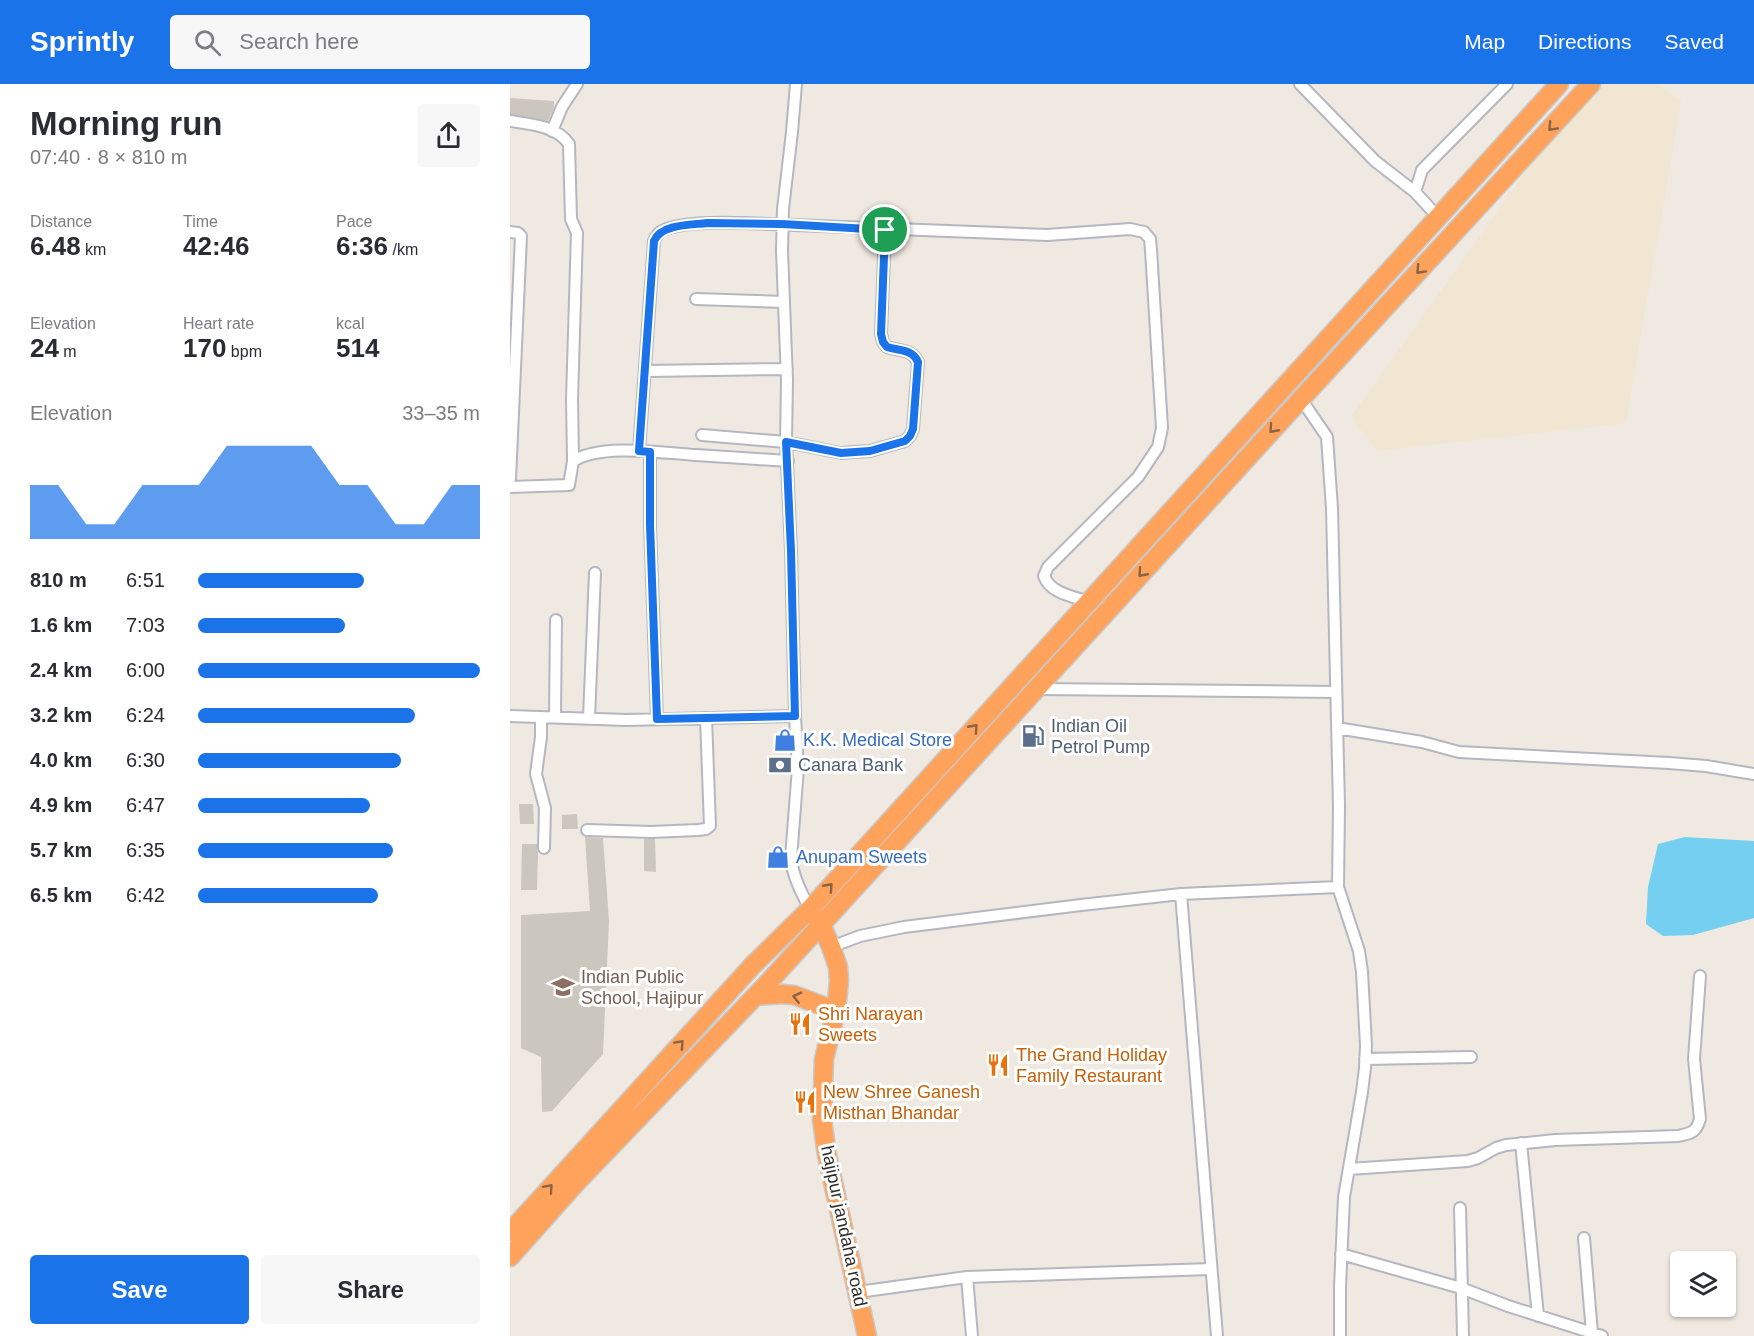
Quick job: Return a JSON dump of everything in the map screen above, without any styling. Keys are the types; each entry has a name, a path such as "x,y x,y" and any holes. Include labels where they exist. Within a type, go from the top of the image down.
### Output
{"highway":[{"path":"510,1232 745,974 810,909 1559,84"},
{"path":"510,1257 574,1185 755,996 1592,84"},
{"name":"hajipur jandaha road","path":"810,909 821,924 838,967 836,1011 824,1059 822,1120 827,1155 867,1336"},
{"path":"755,996 794,995 836,1011"}],"street":[{"path":"552,131 562,107 577,84"},
{"path":"796,84 782,224 787,369 786,442 798,780 791,858 792,870 810,909"},
{"path":"1300,84 1375,161 1415,192 1438,217"},
{"path":"1415,192 1422,170 1507,84"},
{"path":"510,121 537,126 560,134 569,144 571,219 577,233 572,399 573,461 569,486 510,487"},
{"path":"657,719 645,451 646,371 654,241 663,230 707,223 1047,235 1130,229 1144,232 1150,239 1162,428 1158,447 1138,477 1048,567 1044,576 1054,590 1089,602"},
{"path":"702,435 786,442 841,453 870,451 895,445 910,436 913,429 918,362 915,356 907,351 887,347 881,334 885,230"},
{"path":"510,232 518,232 521,236 510,479"},
{"path":"696,299 784,302"},
{"path":"646,371 787,369"},
{"path":"1301,399 1328,437 1332,508 1337,728 1338,887 1352,924 1362,972 1365,1059 1362,1092 1344,1197 1340,1336"},
{"path":"573,461 583,455 593,453 645,451 788,461"},
{"path":"590,718 595,573"},
{"path":"555,717 556,620"},
{"path":"1036,689 1336,692"},
{"path":"510,716 657,719 795,716"},
{"path":"541,717 536,774 544,808 544,848"},
{"path":"587,830 643,832 698,830 710,826 706,718"},
{"path":"1337,728 1422,742 1459,752 1669,763 1754,774"},
{"path":"831,947 860,936 904,927 1180,894 1338,887"},
{"path":"1180,894 1216,1336"},
{"path":"1349,1169 1468,1161 1496,1148 1521,1143 1678,1136 1691,1133 1697,1128 1700,1119 1694,1059 1701,976"},
{"path":"1365,1059 1471,1057"},
{"path":"1521,1143 1538,1316"},
{"path":"1460,1208 1463,1336"},
{"path":"1341,1254 1461,1288 1538,1316 1597,1334 1584,1238"},
{"path":"858,1292 967,1277 1211,1269"},
{"path":"967,1277 972,1336"}],"shaded area":[{"path":"1588,84 1658,84 1681,101 1626,423 1377,451 1351,417"}],"water":[{"path":"1685,837 1754,841 1754,918 1693,935 1663,936 1646,924 1648,887 1658,844"}],"building":[{"path":"510,98 554,101 554,107 548,121 510,114"},
{"path":"519,804 533,804 534,824 520,824"},
{"path":"577,814 578,829 562,829 562,815"},
{"name":"Indian Public School, Hajipur","path":"585,837 603,838 609,921 603,1054 552,1111 542,1112 541,1057 521,1048 521,915 590,911"},
{"path":"644,839 655,839 656,872 644,871"},
{"path":"522,844 537,844 537,890 521,890"}],"place":[{"name":"Indian Oil Petrol Pump","path":"1033,736"},
{"name":"K.K. Medical Store","path":"785,740"},
{"name":"Canara Bank","path":"780,765"},
{"name":"Anupam Sweets","path":"778,857"},
{"name":"Indian Public School, Hajipur","path":"563,987"},
{"name":"Shri Narayan Sweets","path":"800,1024"},
{"name":"The Grand Holiday Family Restaurant","path":"998,1065"},
{"name":"New Shree Ganesh Misthan Bhandar","path":"805,1102"}],"route":[{"path":"707,223 782,224 885,230 881,334 887,347 907,351 915,356 918,362 913,429 905,441 870,451 841,453 786,442 795,716 657,719 650,525 650,452 639,451 654,241 663,230 707,223"}]}
